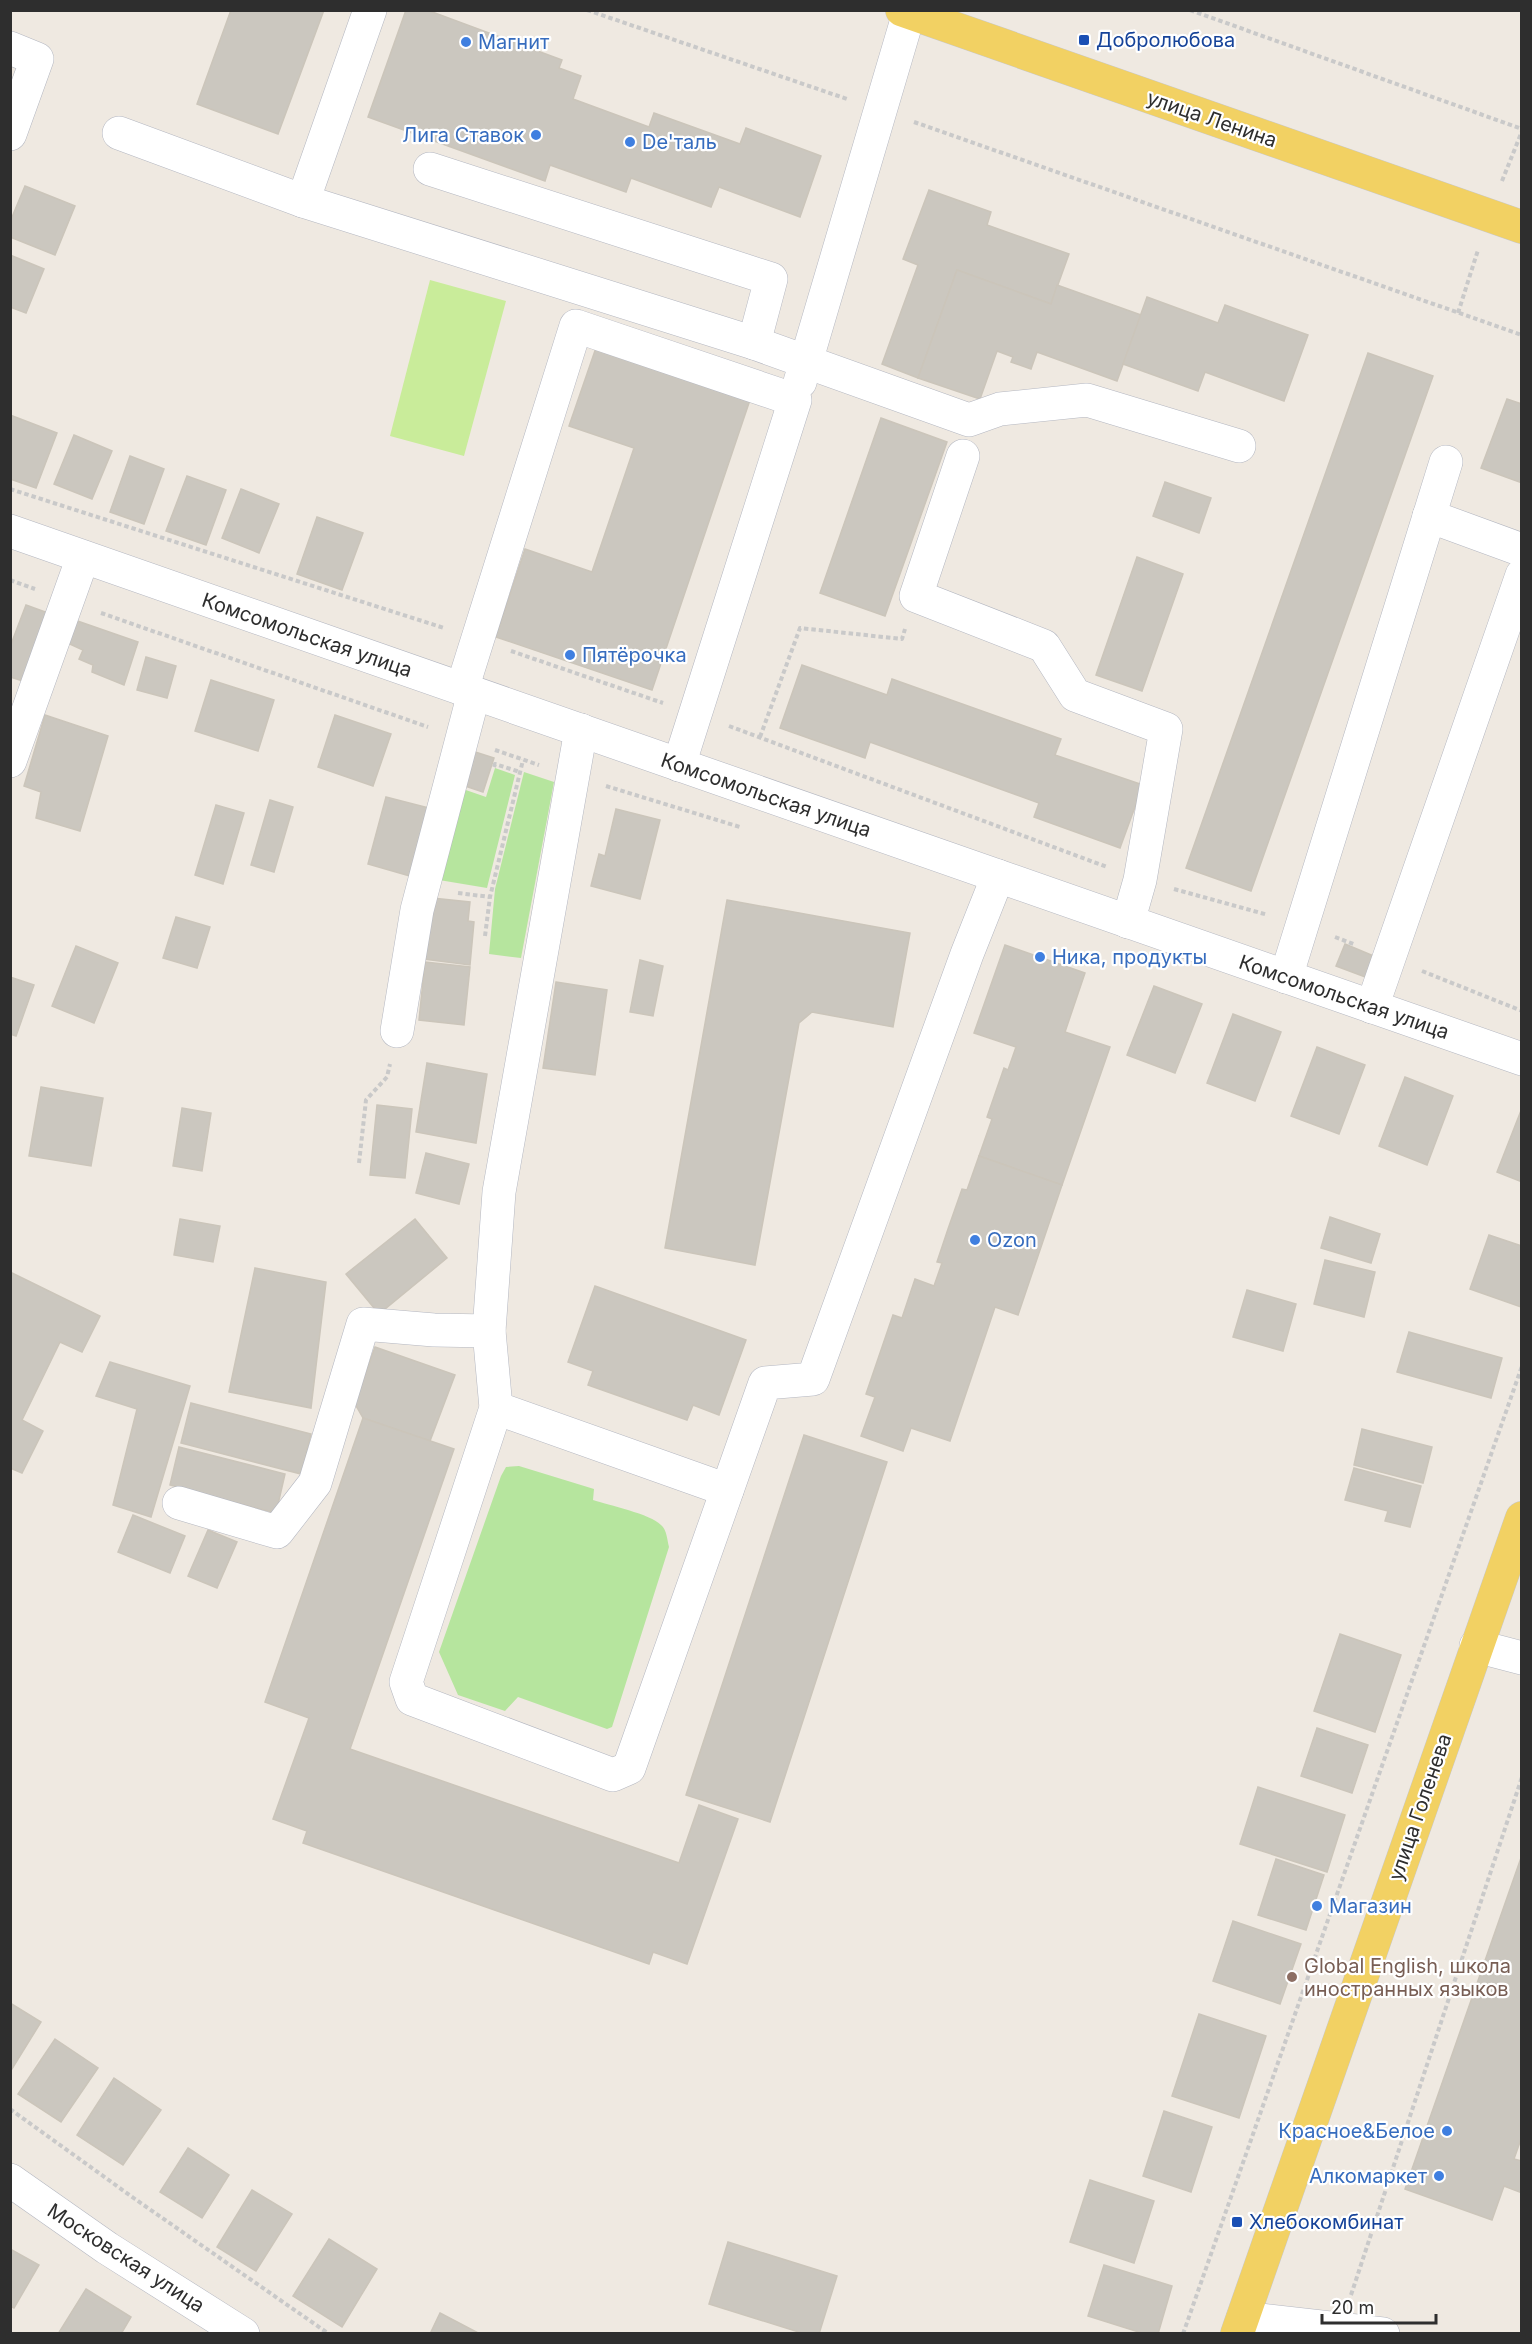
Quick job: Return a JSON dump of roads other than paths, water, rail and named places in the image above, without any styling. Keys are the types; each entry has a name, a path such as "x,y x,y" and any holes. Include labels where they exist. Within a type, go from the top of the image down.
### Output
{"main road":[{"name":"улица Ленина","path":"905,12 1521,227"},
{"name":"улица Голенева","path":"1240,2326 1521,1518"}],"street":[{"path":"303,201 369,10"},
{"path":"679,765 795,399 905,12"},
{"path":"10,48 37,59 10,134"},
{"path":"119,133 303,201 754,343 969,420 1000,409 1086,400 1239,446"},
{"path":"430,169 771,279 754,343"},
{"path":"397,1031 417,910 468,691 477,639 576,326 795,399"},
{"path":"963,456 916,596 1044,646 1075,695 1166,729 1140,880 1128,922"},
{"path":"1286,977 1446,462"},
{"path":"1429,516 1521,550"},
{"name":"Комсомольская улица","path":"10,531 1521,1059"},
{"path":"10,761 83,556"},
{"path":"1372,1007 1521,574"},
{"path":"581,730 499,1192 489,1331 496,1408 406,1682 412,1699 613,1775 629,1768 765,1383 813,1379 998,876"},
{"path":"178,1503 277,1532 315,1483 363,1324 434,1330 489,1331"},
{"path":"496,1408 726,1490"},
{"path":"1476,1646 1521,1658"},
{"name":"Московская улица","path":"10,2180 107,2248 243,2334"},
{"path":"1240,2326 1340,2329 1383,2334"}],"place":[{"name":"Добролюбова","path":"1084,40"},
{"name":"Магнит","path":"466,42"},
{"name":"Лига Ставок","path":"536,135"},
{"name":"De'таль","path":"630,142"},
{"name":"Пятёрочка","path":"570,655"},
{"name":"Ника, продукты","path":"1040,957"},
{"name":"Ozon","path":"975,1240"},
{"name":"Магазин","path":"1317,1906"},
{"name":"Global English, школа иностранных языков","path":"1292,1977"},
{"name":"Красное&Белое","path":"1447,2131"},
{"name":"Алкомаркет","path":"1439,2176"},
{"name":"Хлебокомбинат","path":"1237,2222"}]}
